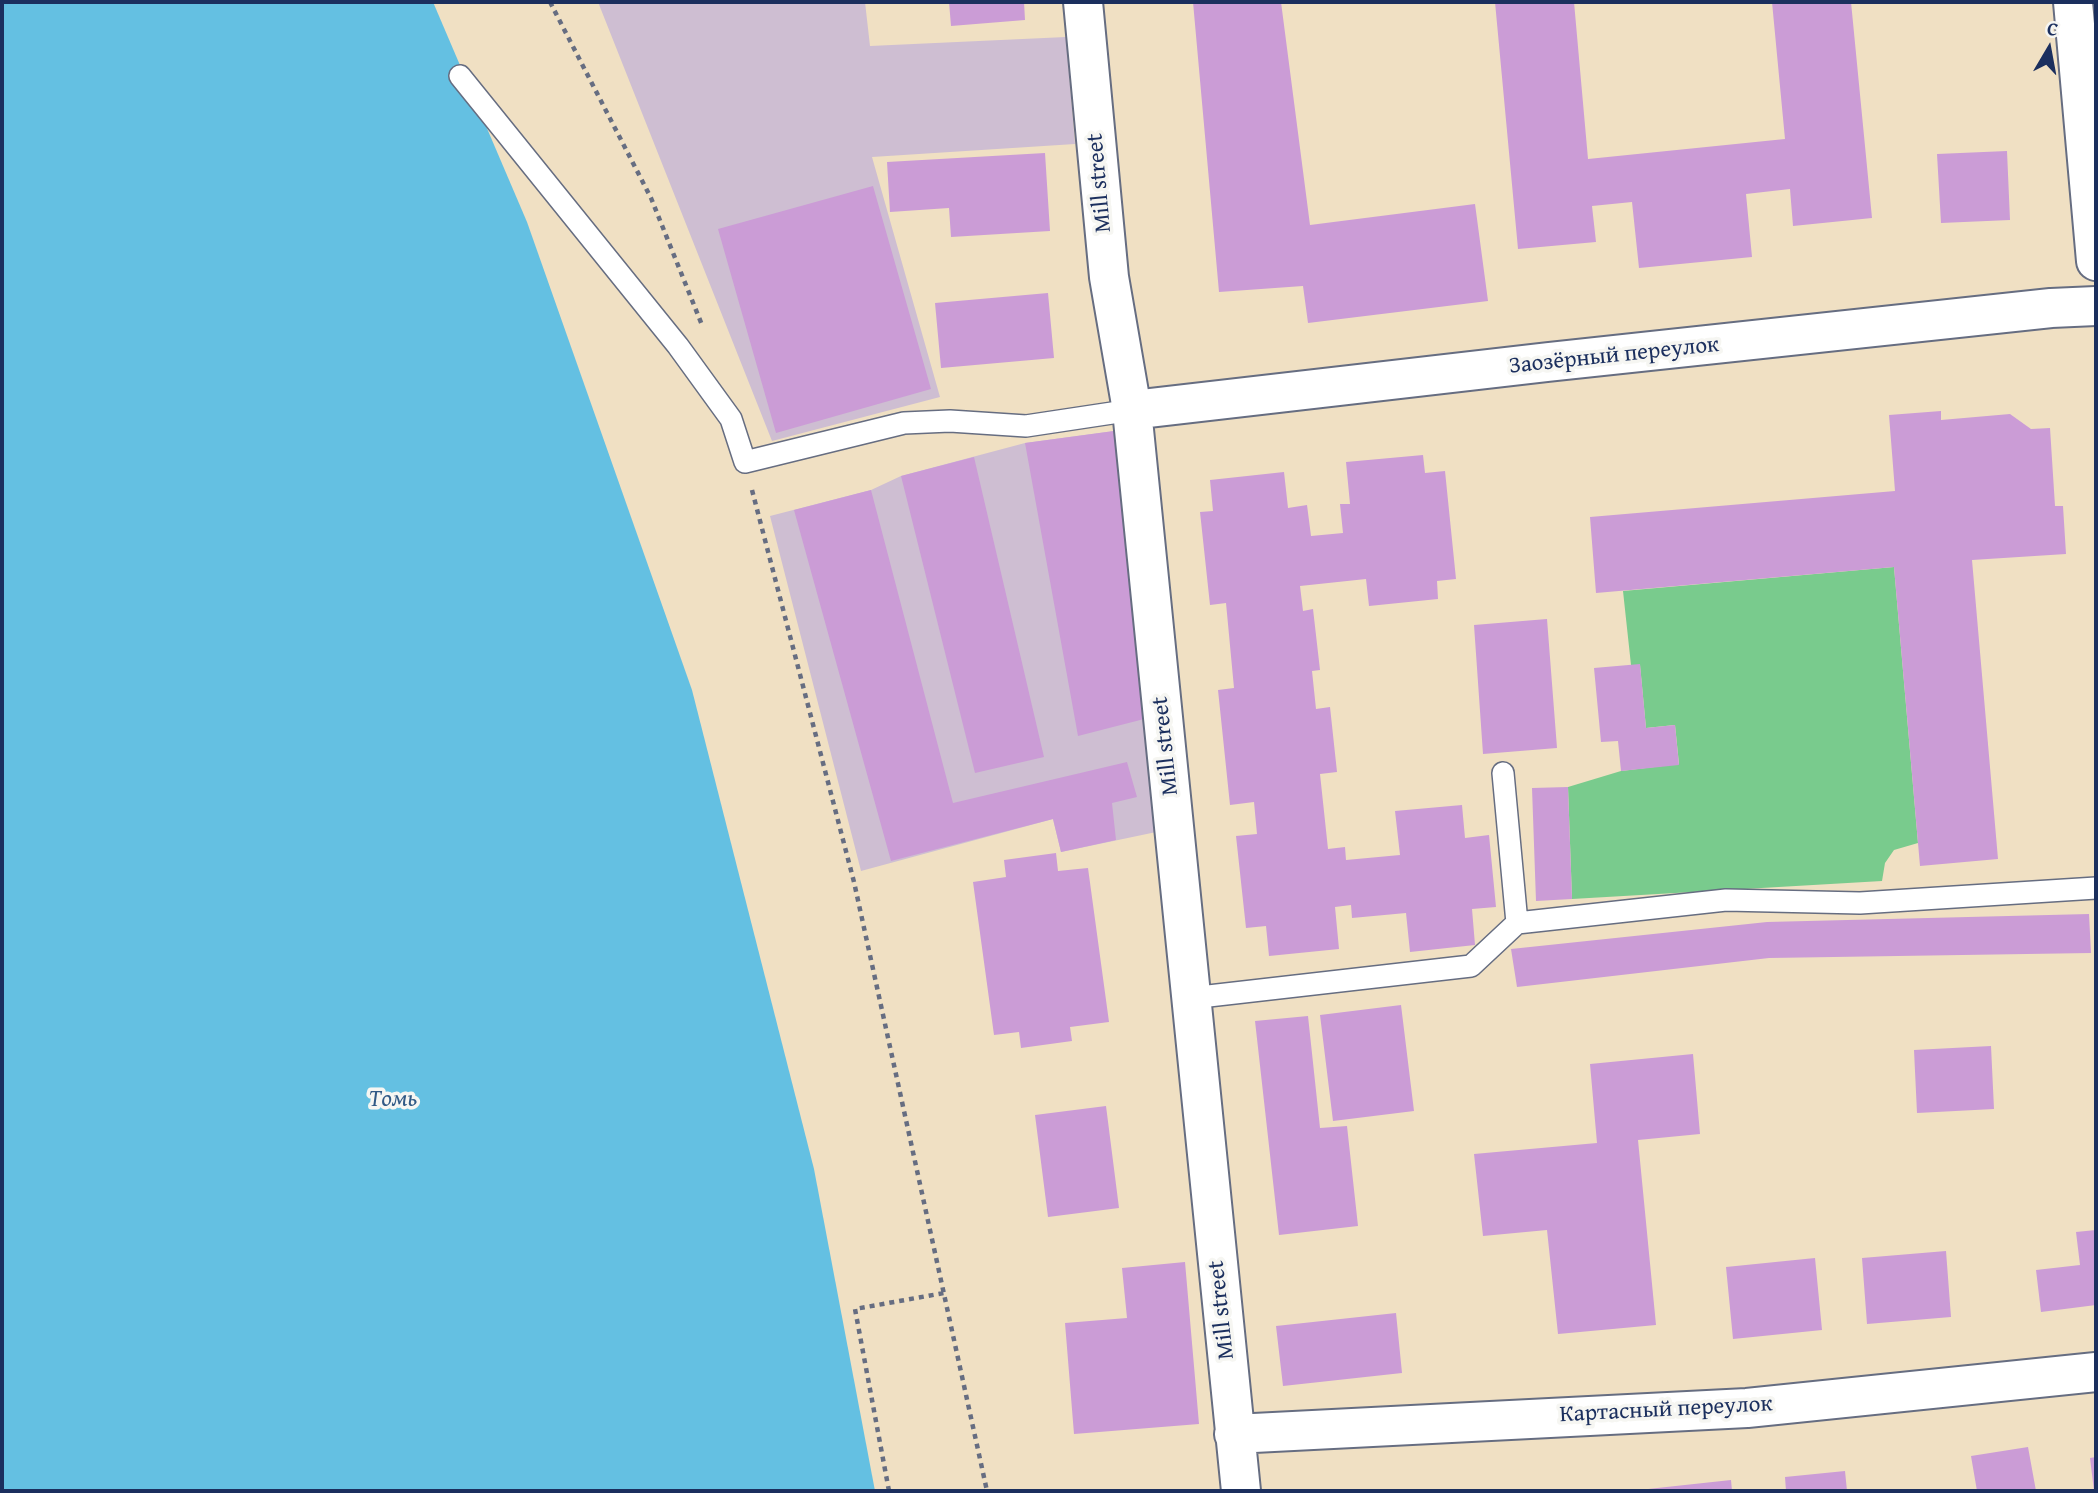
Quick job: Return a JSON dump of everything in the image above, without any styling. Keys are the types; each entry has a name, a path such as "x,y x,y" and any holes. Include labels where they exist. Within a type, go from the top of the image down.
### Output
{"street":[{"name":"Mill street","path":"1083,2 1109,277 1132,410 1241,1491"},
{"path":"2073,2 2096,261"},
{"name":"Заозёрный переулок","path":"1132,410 1548,362 2051,308 2096,306"},
{"name":"Картасный переулок","path":"1234,1434 1746,1408 2096,1371"}],"lane":[{"path":"460,76 678,346 731,419 745,462 904,423 950,421 1026,426 1132,410"},
{"path":"1503,773 1517,923"},
{"path":"1191,998 1472,966 1517,923 1726,900 1860,903 2096,888"}],"path":[{"path":"550,2 652,198 705,331"},
{"path":"745,462 854,882 987,1491"},
{"path":"889,1491 855,1309 944,1293"}],"shaded area":[{"path":"598,2 865,2 870,46 1066,37 1075,144 872,157 940,397 772,441"},
{"path":"1114,431 1161,831 1061,852 1053,819 861,871 770,516 871,490 901,476 1025,443"}],"green space":[{"path":"1894,567 1918,843 1894,850 1885,863 1882,881 1572,899 1568,787 1621,771 1679,764 1675,725 1646,728 1640,665 1631,665 1623,591"}],"water":[{"name":"Томь","path":"2,2 433,2 527,222 692,690 814,1169 875,1491 2,1491"}],"building":[{"path":"949,2 1024,2 1025,20 951,26"},
{"path":"1193,2 1281,2 1310,225 1475,204 1488,301 1308,323 1303,286 1219,292"},
{"path":"1495,2 1574,2 1588,159 1785,139 1772,2 1851,2 1872,218 1793,226 1790,189 1746,194 1752,257 1639,268 1632,202 1592,206 1596,242 1518,249"},
{"path":"2007,151 2010,220 1941,223 1937,154"},
{"path":"1045,153 1050,231 951,237 949,208 890,212 887,162"},
{"path":"873,186 931,389 776,433 718,229"},
{"path":"1048,293 1054,358 941,368 935,303"},
{"path":"1941,411 1941,420 2010,414 2031,429 2050,428 2055,506 2063,506 2066,554 1972,560 1998,859 1920,866 1894,567 1596,593 1590,517 1895,491 1889,415"},
{"path":"1114,431 1148,718 1078,736 1025,443"},
{"path":"1423,455 1425,473 1445,471 1456,579 1437,581 1438,599 1369,606 1366,579 1300,586 1303,611 1313,609 1320,670 1312,671 1316,709 1330,707 1337,772 1320,774 1328,849 1345,847 1346,860 1400,855 1395,811 1462,805 1465,838 1489,835 1496,907 1472,909 1475,945 1410,952 1406,913 1352,918 1351,905 1335,907 1339,949 1269,956 1266,926 1246,928 1236,836 1257,834 1254,802 1230,805 1218,690 1234,688 1226,603 1210,605 1200,512 1213,511 1210,480 1284,472 1288,508 1307,505 1311,536 1343,533 1340,504 1350,504 1346,462"},
{"path":"974,457 1044,757 975,773 901,476"},
{"path":"871,490 953,803 1127,762 1137,797 1112,803 1116,840 1061,852 1053,819 891,861 794,510"},
{"path":"1547,619 1557,748 1483,754 1474,625"},
{"path":"1640,664 1646,728 1675,725 1679,765 1621,771 1618,741 1601,742 1594,668"},
{"path":"1568,787 1572,899 1536,901 1532,788"},
{"path":"1056,853 1058,871 1088,868 1109,1022 1070,1027 1072,1041 1021,1048 1019,1032 994,1035 973,882 1006,877 1004,860"},
{"path":"2089,914 2091,953 1769,958 1517,987 1511,949 1767,922"},
{"path":"1401,1005 1414,1111 1333,1121 1320,1015"},
{"path":"1308,1016 1320,1128 1347,1126 1358,1226 1279,1235 1255,1021"},
{"path":"1991,1046 1994,1109 1917,1113 1914,1050"},
{"path":"1693,1054 1700,1134 1638,1140 1656,1325 1558,1334 1547,1230 1483,1236 1474,1154 1597,1143 1590,1064"},
{"path":"1106,1106 1119,1208 1048,1217 1035,1115"},
{"path":"2096,1230 2096,1305 2041,1312 2036,1270 2080,1265 2076,1232"},
{"path":"1946,1251 1951,1317 1867,1324 1862,1258"},
{"path":"1815,1258 1822,1330 1733,1339 1726,1267"},
{"path":"1185,1262 1199,1424 1074,1434 1065,1323 1127,1318 1122,1268"},
{"path":"1396,1313 1402,1373 1283,1386 1276,1326"},
{"path":"2028,1447 2036,1491 1977,1491 1971,1456"},
{"path":"2096,1457 2096,1491 2094,1491 2090,1458"},
{"path":"1845,1471 1847,1491 1786,1491 1785,1477"},
{"path":"1731,1480 1732,1491 1648,1491 1648,1489"}]}
